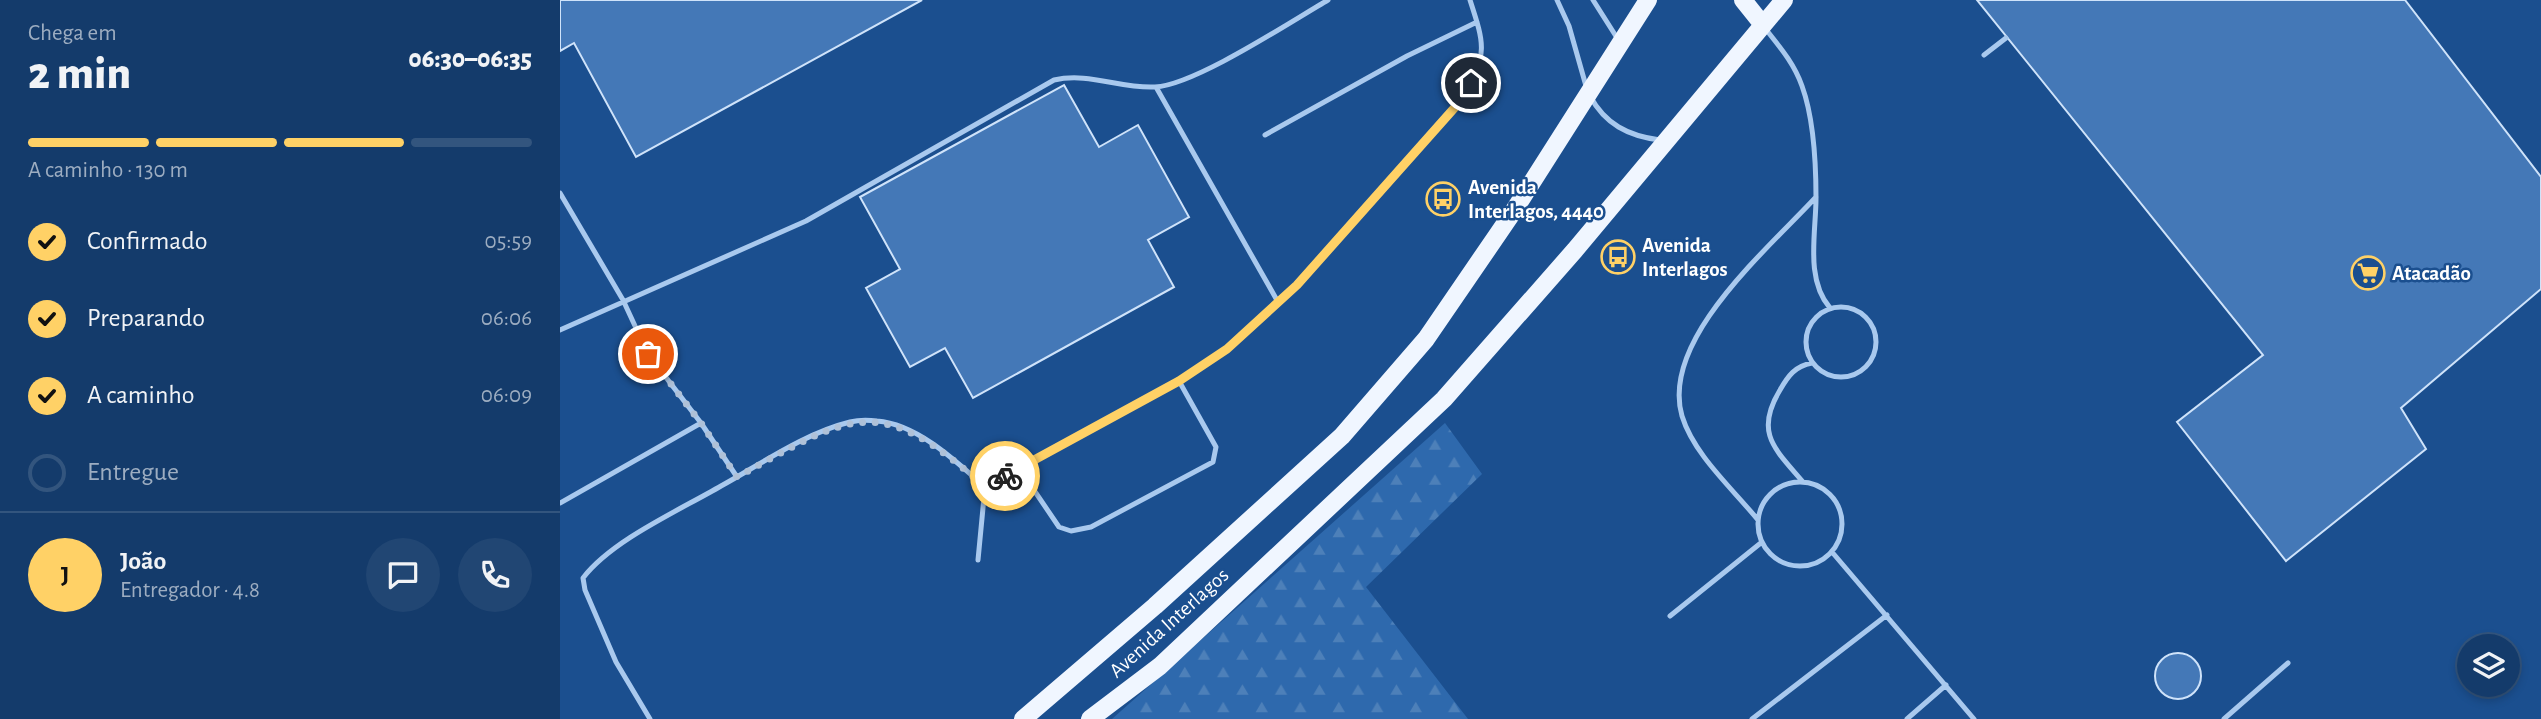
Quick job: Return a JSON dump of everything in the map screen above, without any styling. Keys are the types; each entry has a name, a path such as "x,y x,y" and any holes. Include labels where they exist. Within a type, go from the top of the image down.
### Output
{"main road":[{"name":"Avenida Interlagos","path":"1023,719 1145,615 1342,436 1426,338 1513,212 1648,0"},
{"path":"1743,0 1763,25"},
{"name":"Avenida Interlagos","path":"1090,719 1160,666 1444,399 1667,141 1784,0"}],"lane":[{"path":"560,330 806,221 1054,80 1067,76 1156,87 1186,80 1328,0"},
{"path":"985,487 1179,381 1227,349 1278,302 1465,96 1478,71 1484,47 1470,0"},
{"path":"1557,0 1569,26 1588,92 1600,113 1619,129 1642,138 1667,141"},
{"path":"1593,0 1621,43"},
{"path":"1265,135 1407,56 1477,22"},
{"path":"1763,25 1793,63 1803,88 1813,145 1816,197 1815,271 1819,293 1829,308"},
{"path":"1984,55 2006,38"},
{"path":"1156,87 1278,302"},
{"path":"560,193 623,300 648,354 701,423 737,477"},
{"path":"1758,520 1767,496 1779,486 1802,482 1828,492 1842,514 1840,541 1822,561 1796,567 1770,555 1762,542 1758,520 1701,451 1687,428 1678,395 1681,366 1704,320 1816,197"},
{"path":"1845,307 1866,317 1877,338 1876,351 1863,370 1852,376 1828,374 1812,363 1807,346 1809,328 1816,318 1829,308 1845,307"},
{"path":"1802,482 1770,439 1767,417 1795,368 1812,363"},
{"path":"1019,468 1059,527 1071,531 1091,527 1213,462 1216,447 1179,381"},
{"path":"650,719 616,662 585,590 583,578 626,542 679,507 823,431 852,421 878,421 900,426 940,450 985,487"},
{"path":"560,503 701,423"},
{"path":"978,561 985,487"},
{"path":"1670,616 1762,542"},
{"path":"1832,552 1974,719"},
{"path":"1752,719 1886,615"},
{"path":"2224,719 2288,663"},
{"path":"1907,719 1947,685"}],"green space":[{"path":"1445,423 1482,474 1366,587 1468,719 1112,719"}],"building":[{"path":"560,0 922,0 636,157 574,43 560,51"},
{"name":"Atacadão","path":"1977,0 2405,0 2541,177 2541,289 2401,408 2426,449 2286,561 2177,422 2263,355"},
{"path":"1064,85 1099,147 1138,125 1189,217 1148,240 1174,287 973,398 945,348 910,367 866,288 900,269 860,197"},
{"path":"2178,653 2195,659 2201,676 2195,693 2178,699 2161,693 2155,676 2161,659"}],"way so far":[{"path":"648,354 701,423 719,455 737,477 823,431 852,421 878,421 900,426 940,450 985,487 1005,476"}],"place":[{"name":"Avenida Interlagos, 4440","path":"1443,199"},
{"name":"Avenida Interlagos","path":"1618,257"},
{"name":"Atacadão","path":"2368,273"}],"route":[{"path":"1005,476 1179,381 1227,349 1297,285 1465,96 1471,83"}]}
